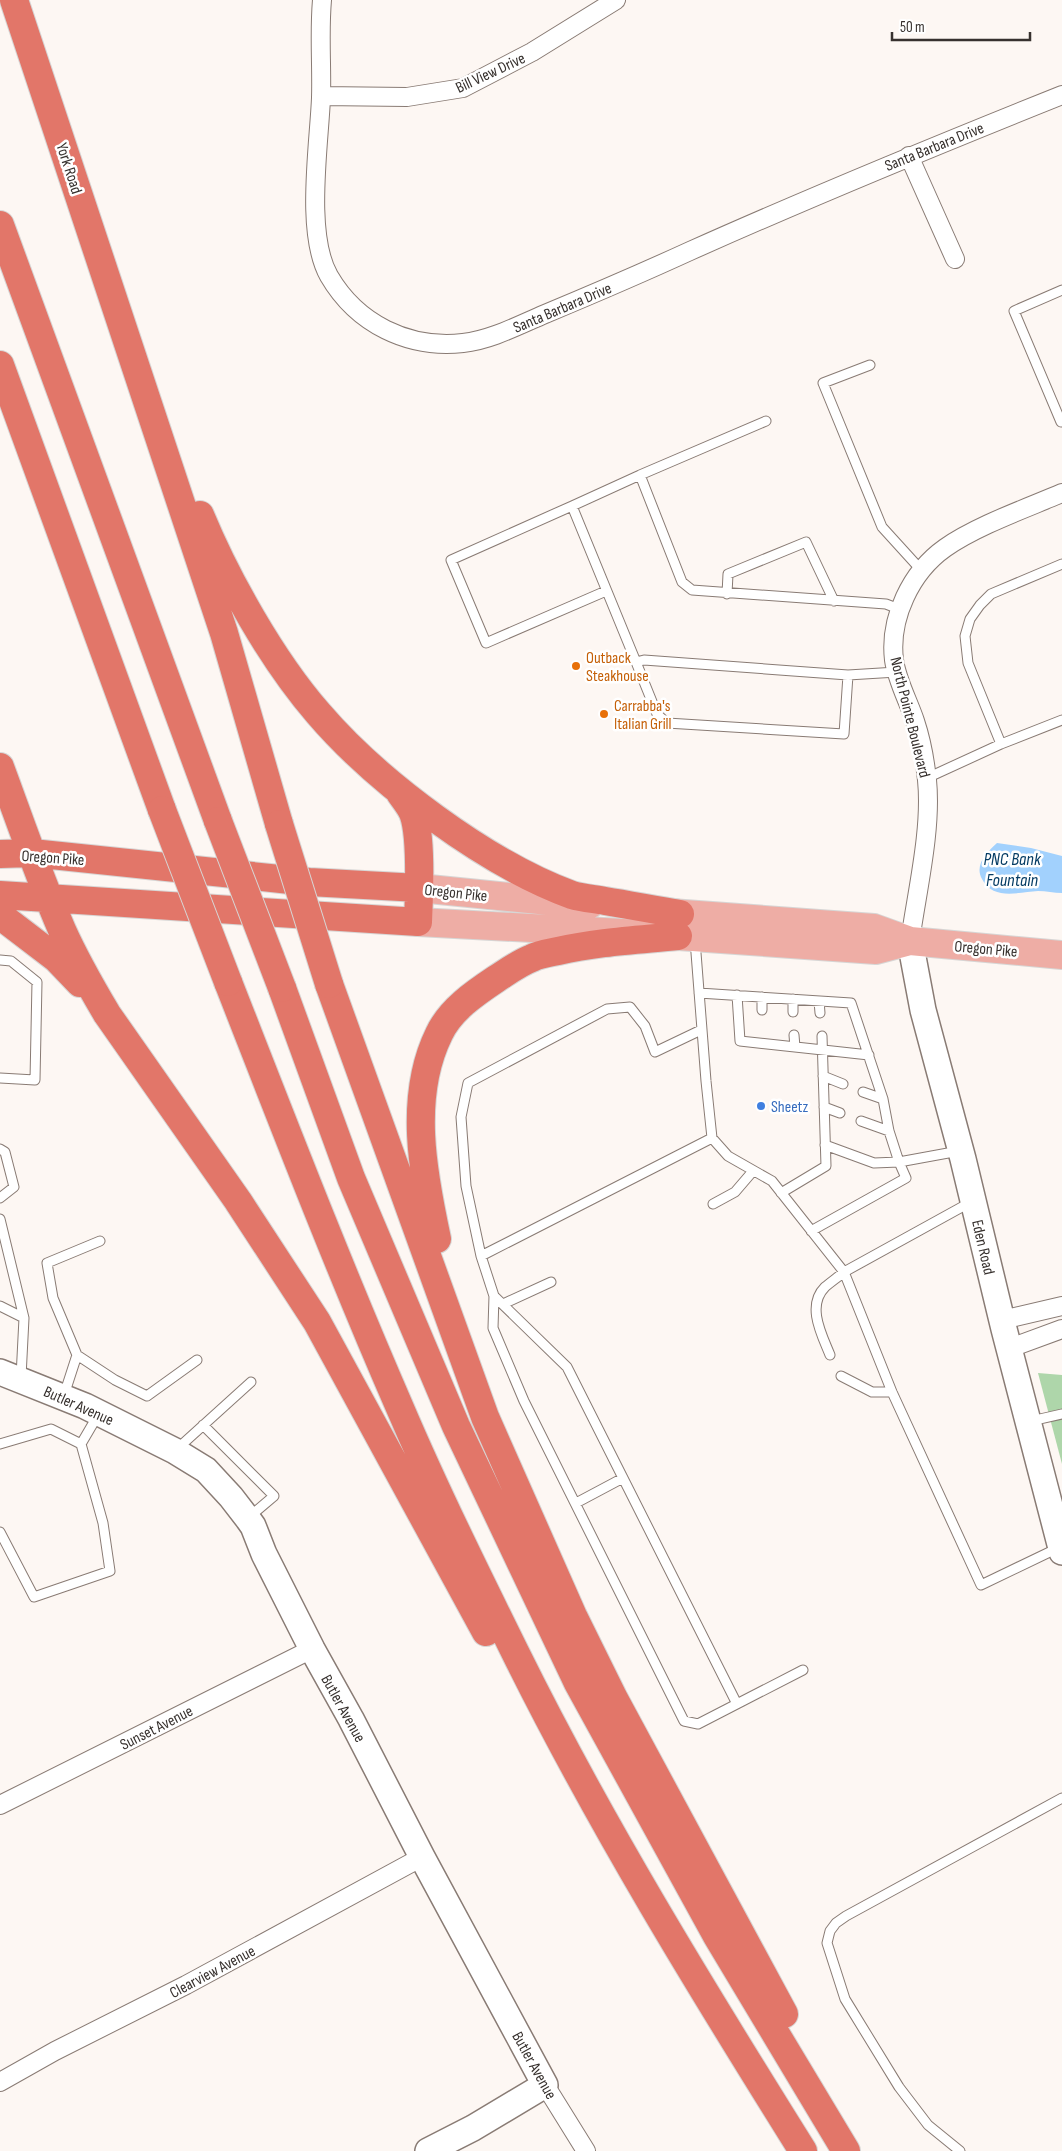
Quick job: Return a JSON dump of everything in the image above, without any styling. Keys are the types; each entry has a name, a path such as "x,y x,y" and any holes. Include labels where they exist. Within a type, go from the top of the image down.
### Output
{"highway":[{"name":"York Road","path":"14,0 125,336"},
{"path":"0,225 351,1178 448,1408 578,1683 718,1936 846,2151"},
{"path":"125,336 208,535 256,625 318,713 351,747 396,788 452,830 513,868 573,895 684,929"},
{"path":"125,336 224,633 279,824 329,984 485,1417 573,1616 613,1697 860,2151"},
{"path":"0,365 162,810 228,982 344,1276 401,1410 477,1575 574,1767 688,1964 803,2151"},
{"path":"0,767 63,932 107,1014 238,1201 317,1322 443,1556 504,1663 574,1767"},
{"path":"396,788 413,813 417,835 418,922"},
{"name":"Oregon Pike","path":"0,854 32,853 309,882 419,888"},
{"name":"Oregon Pike","path":"0,895 418,922"},
{"path":"0,918 6,920 57,959 107,1014"},
{"path":"485,1417 443,1268 426,1188 422,1138 422,1096 427,1064 439,1032 456,1010 475,992 532,958 578,947 684,929"}],"main road":[{"name":"Oregon Pike","path":"419,888 684,929"},
{"name":"Oregon Pike","path":"418,922 684,929 874,928 910,941 1062,955"}],"street":[{"name":"Santa Barbara Drive","path":"322,0 321,96 316,214 321,258 328,275 355,307 372,322 408,340 433,344 462,343 496,334 624,280 776,212 1062,95"},
{"name":"Bill View Drive","path":"321,96 407,96 463,88 532,52 616,0"},
{"path":"909,156 955,259"},
{"name":"North Pointe Boulevard","path":"910,941 930,808 927,778 915,720 894,660 894,637 899,609 908,590 922,571 944,548 1062,493"},
{"name":"Eden Road","path":"910,941 923,1010 961,1150 1002,1320 1061,1549"},
{"path":"1002,1320 1062,1306"},
{"path":"1010,1348 1062,1329"},
{"name":"Butler Avenue","path":"10,1376 99,1413 175,1451 206,1470 248,1519 312,1649 351,1719 422,1857 545,2085 586,2151"},
{"name":"Sunset Avenue","path":"0,1805 312,1649"},
{"name":"Clearview Avenue","path":"0,2082 55,2051 186,1985 422,1857"},
{"path":"428,2151 485,2121 545,2085"}],"lane":[{"path":"1062,290 1014,311 1062,421"},
{"path":"870,365 823,382 882,527 922,571"},
{"path":"606,591 486,643 451,560 766,421"},
{"path":"640,475 682,582 692,590 886,604 899,609"},
{"path":"572,506 657,714 667,723 844,734 848,675"},
{"path":"727,594 728,574 806,542 834,600"},
{"path":"1001,744 968,663 965,636 970,619 991,594 1062,564"},
{"path":"636,662 644,660 848,675 897,672"},
{"path":"927,778 1001,744 1062,720"},
{"path":"684,929 699,993 712,1138 728,1156 772,1181 844,1272 892,1392 981,1586 1061,1549"},
{"path":"0,960 11,961 37,982 35,1080 0,1078"},
{"path":"699,993 851,1003 883,1099 889,1131 906,1178 811,1231"},
{"path":"737,996 740,1040 869,1055"},
{"path":"762,997 762,1010"},
{"path":"793,999 793,1012"},
{"path":"819,1001 820,1014"},
{"path":"701,1030 655,1052 645,1026 630,1007 607,1009 468,1083 461,1118 466,1186 481,1256 494,1296 493,1328 524,1401 684,1721 698,1724 803,1670"},
{"path":"763,1033 763,1043"},
{"path":"794,1035 795,1047"},
{"path":"781,1193 826,1166 822,1036"},
{"path":"823,1076 843,1084"},
{"path":"863,1092 883,1099"},
{"path":"824,1107 840,1113"},
{"path":"861,1121 889,1131"},
{"path":"481,1256 712,1138"},
{"path":"825,1145 874,1163 899,1162 961,1150"},
{"path":"0,1149 5,1152 14,1187 0,1198"},
{"path":"713,1204 735,1192 754,1171"},
{"path":"830,1355 816,1319 816,1302 823,1289 844,1272 973,1200"},
{"path":"0,1219 24,1318 10,1376"},
{"path":"100,1241 46,1263 53,1298 77,1354 115,1380 147,1396 197,1360"},
{"path":"503,1304 551,1282"},
{"path":"494,1296 567,1367 737,1704"},
{"path":"0,1306 24,1318"},
{"path":"63,1397 77,1354"},
{"path":"841,1376 872,1392 892,1392"},
{"path":"175,1451 251,1382"},
{"path":"0,1532 34,1598 110,1571 103,1523 82,1444 99,1413"},
{"path":"1029,1422 1062,1414"},
{"path":"203,1426 274,1496 248,1519"},
{"path":"0,1444 51,1429 82,1444"},
{"path":"576,1503 623,1478"},
{"path":"960,2151 928,2125 899,2087 845,2000 827,1943 828,1937 836,1923 846,1916 1062,1798"}],"green space":[{"path":"1038,1373 1062,1375 1062,1464"}],"water":[{"name":"PNC Bank Fountain","path":"997,843 1031,848 1062,856 1062,893 1038,891 1007,894 1000,893 987,886 980,874 981,864"}],"place":[{"name":"Outback Steakhouse","path":"576,666"},
{"name":"Carrabba's Italian Grill","path":"604,714"},
{"name":"Sheetz","path":"761,1106"}]}
